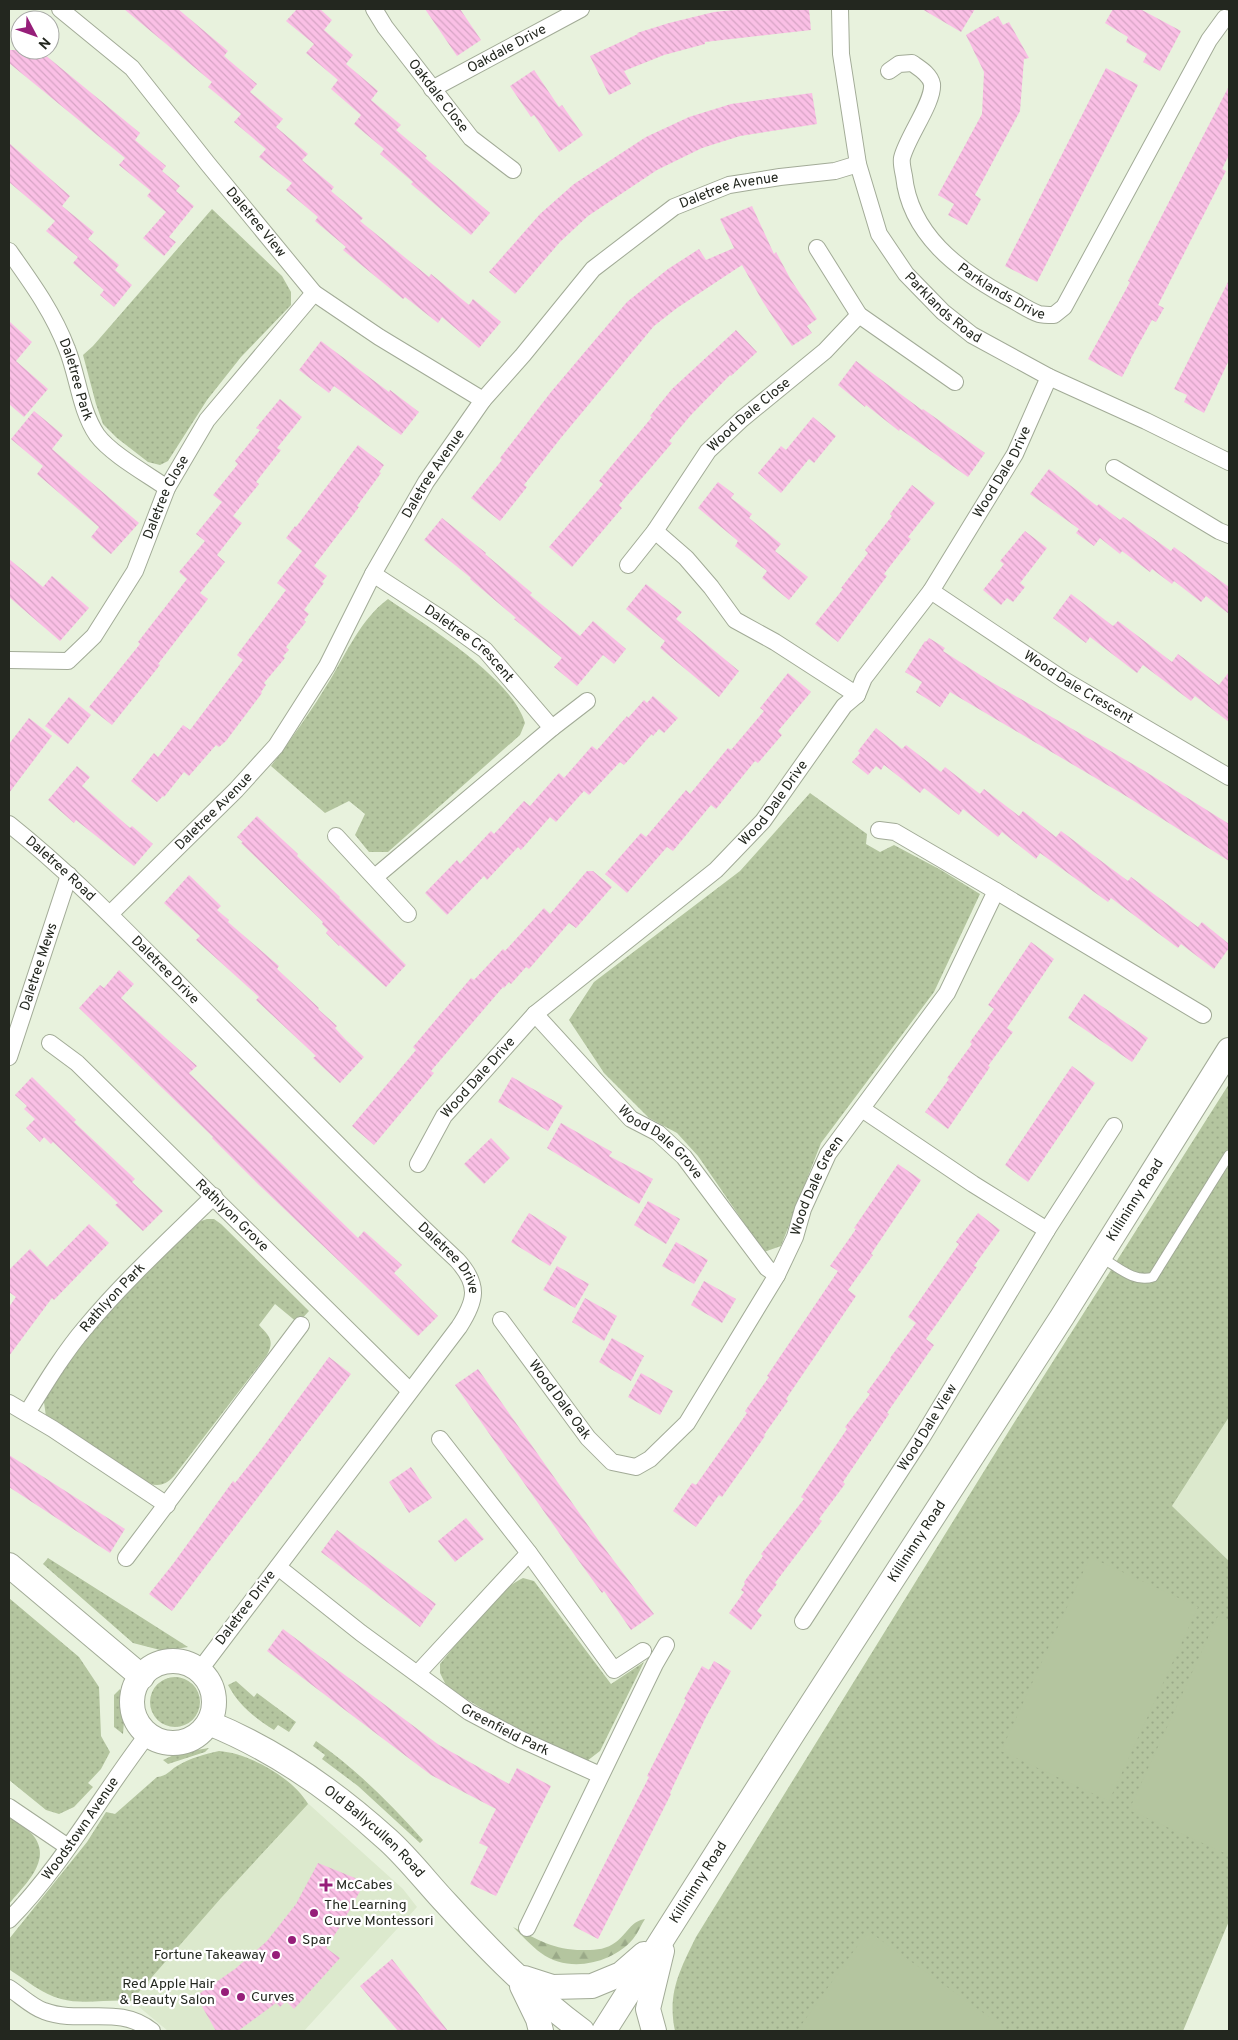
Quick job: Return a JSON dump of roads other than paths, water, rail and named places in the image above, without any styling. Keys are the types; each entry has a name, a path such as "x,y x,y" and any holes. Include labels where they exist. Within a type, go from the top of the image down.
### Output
{"main road":[{"name":"Killininny Road","path":"604,2031 1100,1256 1229,1050"},
{"path":"9,1565 142,1677"},
{"path":"161,1663 184,1663 199,1671 211,1686 214,1698 213,1711 209,1723 200,1734 188,1741 174,1743 160,1741 148,1734 137,1719 132,1700 135,1688 142,1677 150,1669 161,1663"},
{"name":"Old Ballycullen Road","path":"209,1723 260,1746 297,1768 347,1805 390,1842 485,1945 517,1976 558,2014 582,2031"},
{"path":"517,1976 552,1986 592,1986 621,1974 665,1934"},
{"path":"654,2031 648,2009 665,1934"},
{"path":"517,1976 538,2020 541,2031"}],"street":[{"name":"Daletree View","path":"60,9 132,68 314,293 379,337 483,400"},
{"name":"Oakdale Close","path":"374,9 385,27 471,138 513,170"},
{"name":"Oakdale Drive","path":"432,89 581,9"},
{"name":"Parklands Road","path":"840,9 841,54 858,164 879,234 906,274 943,312 972,335 1049,377 1228,458"},
{"name":"Parklands Drive","path":"889,71 899,64 912,63 926,74 932,82 932,94 916,124 902,159 905,192 918,220 935,245 953,263 974,278 1039,314 1054,315 1064,307 1223,16"},
{"name":"Daletree Avenue","path":"110,914 236,790 276,746 327,666 373,574 426,482 483,400 523,355 593,269 674,207 729,185 835,171 858,164"},
{"path":"816,248 859,315 955,382"},
{"name":"Daletree Park","path":"9,251 44,299 68,349 85,410 98,435 118,454 166,488"},
{"name":"Daletree Close","path":"9,660 68,661 94,636 135,571 166,488 207,420 314,293"},
{"name":"Wood Dale Close","path":"628,565 655,531 708,452 742,418 825,351 859,315"},
{"name":"Wood Dale Drive","path":"418,1164 444,1116 536,1014 716,870 763,821 844,706 857,696 864,678 931,591 1015,454 1049,377"},
{"path":"1114,468 1219,531 1229,535"},
{"path":"655,531 686,558 735,620 776,642 857,696"},
{"name":"Daletree Crescent","path":"373,574 485,650 552,728"},
{"name":"Wood Dale Crescent","path":"931,591 1064,680 1229,778"},
{"path":"375,877 552,728 588,701"},
{"name":"Daletree Road","path":"9,824 69,875 110,914"},
{"path":"879,830 895,832 1203,1015"},
{"path":"336,836 408,914"},
{"name":"Daletree Mews","path":"9,1057 69,875"},
{"name":"Wood Dale Green","path":"628,1466 636,1467 650,1459 687,1423 777,1275 795,1236 803,1209 828,1154 947,993 996,891"},
{"name":"Daletree Drive","path":"110,914 296,1103 465,1269 470,1277 474,1293 469,1312 199,1671"},
{"name":"Wood Dale Grove","path":"536,1014 631,1119 658,1133 684,1157 766,1268 777,1275"},
{"name":"Rathlyon Grove","path":"50,1043 76,1063 214,1196 410,1391"},
{"path":"862,1110 1047,1230"},
{"name":"Wood Dale View","path":"803,1621 921,1439 1047,1230 1114,1126"},
{"name":"Rathlyon Park","path":"27,1413 54,1370 84,1329 115,1294 214,1196"},
{"name":"Wood Dale Oak","path":"501,1320 588,1438 612,1462 628,1466"},
{"path":"126,1558 301,1325"},
{"path":"9,1403 167,1504"},
{"path":"440,1438 529,1553 614,1670 642,1651"},
{"path":"418,1673 529,1553"},
{"name":"Greenfield Park","path":"278,1567 361,1632 469,1712 520,1740 600,1776"},
{"path":"527,1928 666,1645"},
{"name":"Woodstown Avenue","path":"9,1920 23,1906 68,1847 148,1734"},
{"path":"9,1807 68,1847"},
{"path":"9,1988 44,2011 69,2016 126,2017 152,2031"}],"lane":[{"path":"1100,1256 1135,1277 1144,1280 1154,1277 1229,1154"}],"place":[{"name":"McCabes","path":"326,1885"},
{"name":"The Learning Curve Montessori","path":"314,1913"},
{"name":"Spar","path":"292,1940"},
{"name":"Fortune Takeaway","path":"276,1955"},
{"name":"Red Apple Hair & Beauty Salon","path":"225,1992"},
{"name":"Curves","path":"241,1997"}]}
